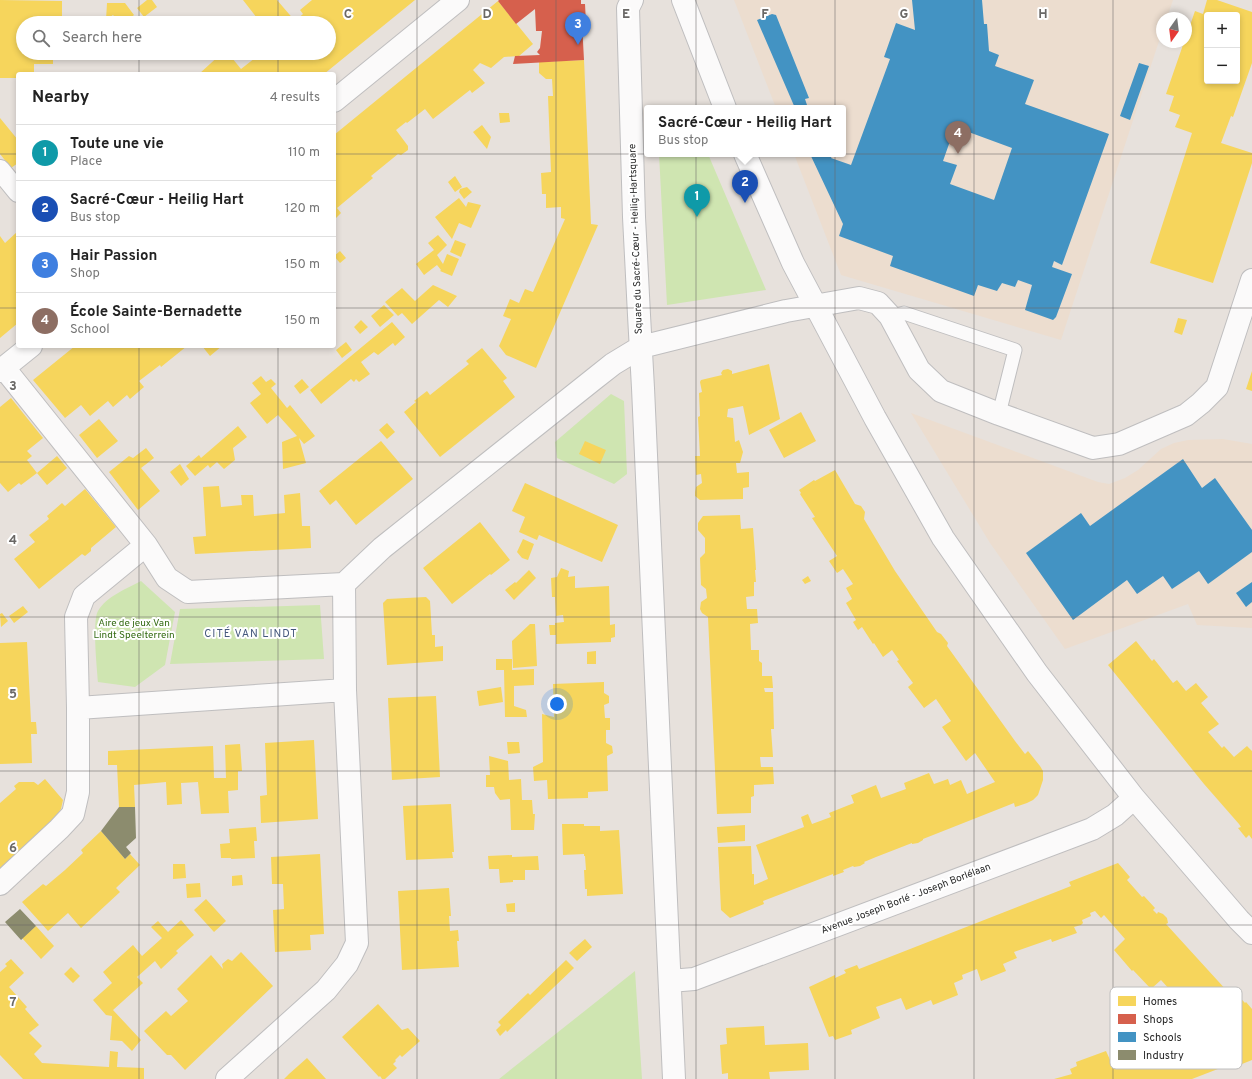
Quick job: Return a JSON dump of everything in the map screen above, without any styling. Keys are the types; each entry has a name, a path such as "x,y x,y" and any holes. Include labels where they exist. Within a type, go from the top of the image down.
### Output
{"street":[{"path":"336,99 458,0"},
{"name":"Square du Sacré-Cœur - Heilig-Hartsquare","path":"632,0 628,8 638,315 641,347 786,311 859,298 878,303 890,316 919,370 941,391 1093,448 1119,444 1186,415 1217,387 1252,282"},
{"path":"683,0 724,105"},
{"path":"747,157 793,263 875,418 944,538 1037,673 1134,798 1239,920 1252,933"},
{"path":"0,170 16,190"},
{"path":"28,348 2,369 146,545 167,578 188,592 344,584 382,548 594,378 613,364 641,347 674,1079"},
{"path":"0,884 73,814 78,792 76,617 84,596 146,545"},
{"path":"227,1079 326,990 347,964 357,943 345,690 344,584"},
{"path":"78,708 345,690"},
{"name":"Avenue Joseph Borlé - Joseph Borlélaan","path":"670,981 694,979 1092,829 1115,815 1134,798"}],"lane":[{"path":"890,316 904,313 1015,350 999,414"}],"shaded area":[{"path":"734,0 1173,0 1169,12 1156,12 1157,48 1061,340 841,275 795,157 846,157 846,105 775,105"},
{"path":"911,413 1098,482 1109,484 1125,478 1138,470 1161,449 1174,443 1188,440 1223,439 1252,444 1252,628 1197,625 1188,604 1065,649 990,543"}],"green space":[{"path":"659,157 709,157 766,290 667,305"},
{"path":"611,394 624,401 627,474 614,484 557,458 555,442"},
{"name":"Aire de jeux Van Lindt Speelterrein","path":"141,581 175,612 165,665 135,687 98,682 95,624 98,611 106,601"},
{"path":"320,605 324,659 170,664 180,609"},
{"path":"635,971 642,1079 499,1079"}],"building: Homes":[{"path":"0,0 62,1 62,16 16,16 16,60 53,60 53,64 34,64 34,72 16,72 16,78 0,78"},
{"path":"147,0 152,0 157,7 145,16 143,16 137,8"},
{"path":"243,0 277,0 291,16 255,16"},
{"path":"312,0 415,0 326,72 201,72 214,60 234,60 241,69 253,60 336,60 336,16 301,16 303,14 300,10"},
{"path":"1207,0 1217,0 1252,12 1252,63 1233,117 1231,116 1221,143 1252,153 1252,163 1213,283 1150,263 1192,133 1175,127 1180,115 1169,111 1174,96 1166,94 1182,48 1192,48 1192,20 1195,11 1203,14"},
{"path":"498,1 533,44 519,56 504,57 491,68 480,63 473,70 485,83 472,93 470,90 433,119 425,109 396,130 408,146 408,150 401,155 398,154 371,176 373,178 337,208 341,213 336,218 336,133"},
{"path":"107,3 125,3 134,15 133,16 106,16"},
{"path":"584,60 591,224 598,225 536,368 506,355 499,346 511,319 503,316 510,299 519,303 525,289 533,292 565,219 561,218 561,207 546,208 546,194 542,194 541,173 551,172 548,96 553,96 552,79 546,79 539,73 539,62"},
{"path":"499,113 509,113 510,122 500,123"},
{"path":"0,118 16,138 16,164 11,168 0,154"},
{"path":"482,125 491,137 487,149 473,132"},
{"path":"455,176 462,187 455,192 448,182"},
{"path":"467,187 472,192 464,199 459,192 460,189"},
{"path":"459,198 466,207 468,202 481,205 471,228 459,223 452,239 435,217"},
{"path":"16,233 16,325 0,338 0,236 5,243"},
{"path":"438,235 447,245 437,255 443,264 447,254 459,259 452,276 440,271 441,270 437,265 424,275 416,264 434,250 428,243"},
{"path":"455,240 466,244 461,257 450,252"},
{"path":"340,251 346,258 340,263 336,258 336,254"},
{"path":"433,285 457,296 448,307 439,300 412,324 402,313 398,316 385,302 402,288 415,301"},
{"path":"384,305 394,315 380,327 371,316"},
{"path":"1178,318 1187,320 1182,335 1174,332"},
{"path":"361,320 368,327 360,334 354,327"},
{"path":"392,322 405,337 395,346 393,343 378,355 374,352 361,362 370,374 359,382 356,379 354,382 351,379 321,404 310,390"},
{"path":"346,342 352,350 342,358 336,350"},
{"path":"73,348 185,348 161,367 160,365 139,381 144,387 130,399 127,395 113,407 108,401 90,416 81,405 65,418 33,380"},
{"path":"204,348 220,348 210,356"},
{"path":"482,348 507,378 503,381 515,397 440,457 404,412 416,402 414,401 427,391 430,395 469,364 466,361"},
{"path":"769,364 780,419 749,435 743,406 728,409 727,417 733,418 735,442 739,440 743,452 740,463 736,463 737,473 749,472 749,487 743,488 743,499 700,500 695,496 696,487 702,483 701,474 696,475 695,456 700,456 698,417 700,416 699,393 702,392 701,380 722,375 721,373 723,370 728,369 732,371 732,374"},
{"path":"1252,371 1252,391 1246,389"},
{"path":"261,376 266,382 271,379 276,384 271,388 287,408 290,405 315,436 304,444 299,438 306,463 283,469 282,442 297,436 278,415 267,424 250,403 261,394 252,383"},
{"path":"302,379 309,387 300,394 294,386"},
{"path":"11,398 43,438 27,451 32,456 27,460 37,473 21,485 19,483 8,492 0,483 0,407"},
{"path":"801,412 816,441 784,458 769,430"},
{"path":"99,419 118,441 97,458 79,435"},
{"path":"387,423 395,432 387,439 379,430"},
{"path":"238,426 247,437 233,448 235,460 224,469 217,462 210,468 208,465 195,476 186,466 199,455 201,458"},
{"path":"381,441 413,479 356,525 336,500 330,505 319,491"},
{"path":"585,441 606,450 600,464 579,454"},
{"path":"146,448 154,458 141,468 160,491 138,510 109,472 129,456 133,458"},
{"path":"57,456 67,468 47,485 37,473"},
{"path":"180,464 189,479 181,486 170,472"},
{"path":"835,470 855,504 861,506 865,512 864,519 895,571 937,632 941,634 948,643 947,646 1015,741 1025,754 1028,751 1040,766 1043,771 1043,780 1038,795 1027,803 1015,807 1014,803 923,839 918,843 912,843 876,857 864,862 865,863 860,866 853,866 843,870 844,872 833,876 833,874 763,901 764,904 730,918 721,910 718,847 751,846 754,885 768,879 756,845 804,827 801,817 808,814 812,824 831,817 829,813 854,803 851,795 876,785 881,798 906,789 904,783 929,773 934,784 948,779 950,785 961,780 967,794 995,782 975,753 966,761 942,727 951,721 936,699 924,708 908,687 913,683 897,661 899,660 892,650 883,657 862,627 858,630 853,622 856,620 846,603 852,599 846,588 853,584 843,569 837,573 829,561 837,556 812,518 815,517 799,490 814,480 815,481"},
{"path":"525,483 618,525 602,562 539,535 537,540 519,532 525,517 512,511"},
{"path":"219,486 221,507 242,505 241,495 253,495 254,516 285,513 284,495 300,493 302,526 310,526 311,548 195,554 193,537 206,536 203,487"},
{"path":"85,489 116,527 91,548 91,551 85,556 82,554 39,589 14,559 35,542 29,535 49,519 47,516 62,503 65,506"},
{"path":"740,515 741,529 753,528 756,582 754,582 754,596 746,597 747,609 757,609 758,623 750,624 751,650 759,650 759,661 762,663 762,676 772,676 773,688 764,688 765,692 773,692 774,729 771,729 773,757 760,757 761,767 773,767 774,784 754,785 754,796 751,797 751,813 717,814 708,617 702,613 700,609 701,602 707,598 706,589 701,585 700,558 705,553 705,538 698,530 698,523 703,516"},
{"path":"480,522 510,560 452,604 423,568"},
{"path":"523,539 534,544 528,560 522,558 517,552"},
{"path":"561,568 569,571 568,577 575,576 575,588 609,586 610,625 615,624 615,637 611,638 611,642 556,644 556,635 550,635 549,625 564,622 563,615 556,616 555,597 552,597 551,578 557,577"},
{"path":"529,570 536,578 514,600 505,590 515,582 516,583"},
{"path":"808,576 811,581 805,584 802,580"},
{"path":"426,597 430,601 432,635 435,635 435,647 443,646 443,661 387,665 383,603 387,599"},
{"path":"23,606 28,612 14,623 9,616"},
{"path":"2,613 8,621 1,627 0,614"},
{"path":"530,624 535,624 537,666 513,668 512,641"},
{"path":"1136,641 1152,661 1154,659 1173,683 1177,680 1186,691 1196,683 1208,697 1201,703 1219,724 1208,732 1222,748 1224,746 1234,757 1247,746 1252,751 1252,839 1249,835 1246,838 1238,828 1241,827 1239,824 1204,784 1108,665"},
{"path":"27,642 31,722 36,722 37,734 31,734 32,763 0,764 0,643"},
{"path":"596,651 596,664 587,664 587,652"},
{"path":"496,659 512,659 512,670 534,669 534,685 514,686 514,706 526,710 527,717 505,717 504,670 496,670"},
{"path":"604,682 604,693 609,696 609,703 604,705 605,718 610,718 610,730 606,730 606,743 612,746 613,753 607,756 608,791 588,792 588,798 548,799 547,780 534,781 533,767 543,762 542,714 554,717 553,684"},
{"path":"501,687 503,702 479,706 477,691"},
{"path":"436,696 440,777 392,780 388,698"},
{"path":"314,740 318,819 261,823 260,796 267,795 265,743"},
{"path":"507,742 519,742 520,753 508,754"},
{"path":"240,744 242,771 238,771 238,790 228,791 229,813 201,814 198,782 181,783 182,804 167,805 166,782 134,785 135,807 119,807 117,765 108,765 108,751 213,746 214,778 226,778 225,745"},
{"path":"489,756 508,761 509,780 521,779 522,800 532,800 533,814 535,814 534,830 511,830 510,799 500,800 495,793 494,787 486,787 486,775 490,775"},
{"path":"45,779 63,800 61,809 49,825 0,869 0,803 16,789 14,786 19,782 34,782 38,785"},
{"path":"451,804 454,852 452,852 453,858 406,860 403,806"},
{"path":"562,824 600,826 600,831 619,830 623,894 587,896 584,870 586,870 585,856 584,854 563,855"},
{"path":"745,825 745,841 718,843 717,827"},
{"path":"256,827 257,841 254,841 255,858 221,858 220,844 230,843 229,829"},
{"path":"101,831 125,859 130,854 140,865 116,888 120,892 81,928 68,913 48,931 22,902 43,884 46,886 65,870 83,853 81,850"},
{"path":"320,854 324,934 310,935 311,950 275,952 273,910 284,909 283,884 272,884 271,857"},
{"path":"512,855 512,857 538,856 539,870 525,870 525,880 513,880 513,882 500,883 499,869 489,869 488,856"},
{"path":"1118,863 1130,877 1127,880 1142,897 1144,896 1155,908 1153,910 1157,914 1158,912 1163,914 1167,918 1168,923 1166,924 1223,987 1167,987 1161,980 1153,987 1149,987 1133,970 1132,971 1114,950 1125,939 1104,915 1101,918 1095,911 1090,913 1091,916 1082,920 1083,923 1081,925 1074,927 1077,933 1052,942 1051,939 1014,952 1017,958 1003,964 1006,971 981,981 977,969 962,975 963,979 954,983 958,995 933,1005 931,1000 906,1010 901,998 876,1007 880,1018 851,1030 852,1034 835,1040 833,1036 829,1037 809,987 835,975 835,978 846,973 844,970 857,965 859,969 1071,886 1069,882"},
{"path":"173,864 185,864 186,878 173,879"},
{"path":"242,875 243,885 232,886 232,876"},
{"path":"200,883 201,897 187,898 186,884"},
{"path":"449,888 451,916 449,916 450,931 458,930 459,941 457,941 459,967 402,970 398,891"},
{"path":"206,899 226,921 214,932 194,910"},
{"path":"515,903 515,912 507,912 506,904"},
{"path":"181,920 194,935 176,951 178,953 161,969 155,961 137,977 143,983 113,1010 141,1040 132,1051 122,1041 110,1040 112,1016 106,1015 93,1000 112,983 103,972 133,945 142,956 162,938 151,927 158,921 168,932"},
{"path":"36,926 54,946 41,959 22,938"},
{"path":"585,939 592,947 577,961 569,953"},
{"path":"241,952 273,986 185,1070 171,1055 167,1055 144,1031 166,1011 171,1016 188,1001 177,989 211,955 223,969 222,964 228,959 232,961"},
{"path":"11,959 24,973 9,987 27,1007 25,1009 39,1025 29,1033 42,1046 34,1054 42,1063 109,1067 110,1051 118,1052 117,1067 144,1068 144,1079 23,1079 0,1055 0,972 7,966 5,964"},
{"path":"566,960 574,968 507,1032 506,1030 500,1036 496,1030 501,1025 498,1022 528,993 530,995"},
{"path":"71,967 80,976 73,983 64,974"},
{"path":"1242,1000 1252,1009 1252,1060 1242,1064"},
{"path":"378,1004 402,1030 408,1028 420,1041 402,1057 400,1055 395,1060 396,1061 393,1064 397,1068 385,1079 382,1079 380,1076 379,1077 342,1037"},
{"path":"764,1026 765,1045 808,1043 809,1070 769,1072 770,1079 728,1079 728,1073 722,1074 720,1045 727,1044 726,1028"},
{"path":"1106,1051 1110,1060 1110,1069 1218,1069 1192,1079 1054,1079 1072,1074 1070,1069 1077,1066 1076,1062"},
{"path":"307,1058 326,1079 284,1079 289,1074"}],"building: Shops":[{"path":"581,0 581,4 585,4 586,23 582,23 584,60 513,64 515,56 540,55 537,52 540,48 542,31 536,31 535,9 516,24 498,1"}],"building: Schools":[{"path":"912,0 982,0 984,24 987,24 989,51 999,55 995,66 1034,80 1025,104 1109,134 1062,265 1054,261 1052,267 1072,274 1056,317 1053,320 1025,310 1032,285 1018,280 1015,287 1002,283 997,291 978,285 974,296 890,266 893,256 839,236 843,224 811,157 832,157 851,165 890,59 884,57 896,23 915,30","holes":["955,127 1012,148 994,200 950,184 957,165 943,161"]},
{"path":"772,14 776,15 809,98 805,99 807,105 794,105 757,20"},
{"path":"1139,63 1149,66 1130,120 1120,116"},
{"path":"1183,459 1202,488 1215,478 1252,530 1252,552 1208,584 1199,571 1172,589 1163,576 1137,594 1127,580 1073,620 1026,553 1081,513 1090,526"},
{"path":"1252,582 1252,602 1246,607 1236,593"}],"building: Industry":[{"path":"119,807 135,807 136,838 126,847 131,853 125,859 101,831"},
{"path":"20,909 36,926 21,940 5,922"}],"place":[{"name":"Hair Passion","path":"578,45"},
{"name":"École Sainte-Bernadette","path":"958,154"},
{"name":"Sacré-Cœur - Heilig Hart","path":"745,203"},
{"name":"Toute une vie","path":"697,217"}],"district":[{"name":"CITÉ VAN LINDT","path":"251,634"}]}
